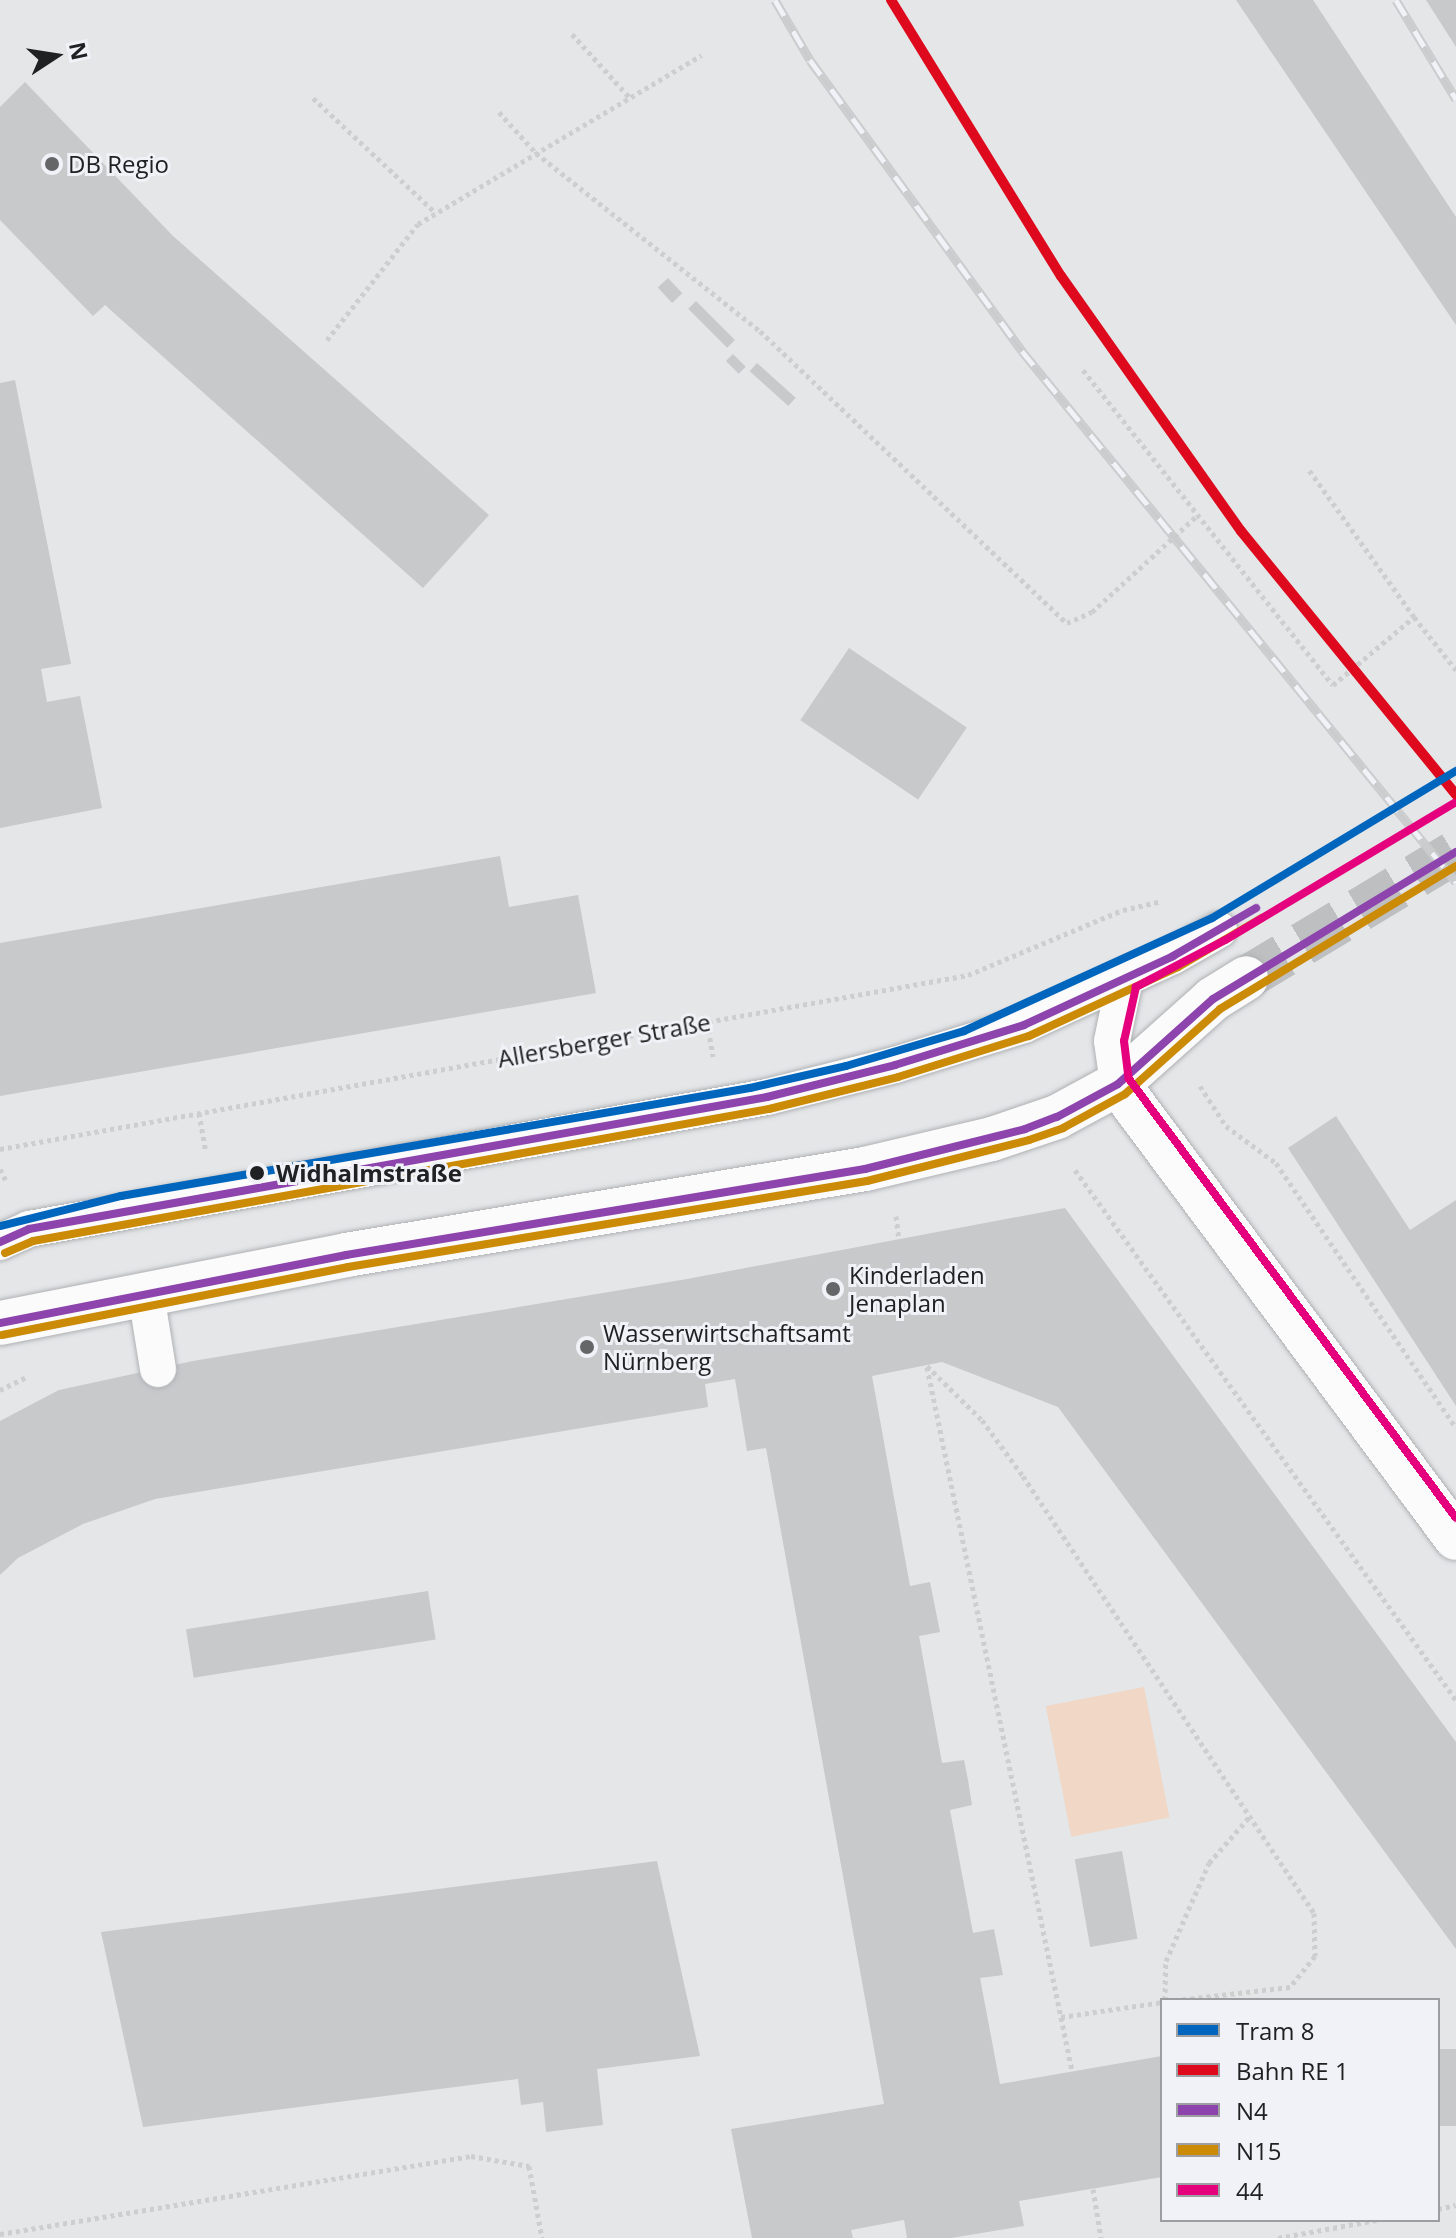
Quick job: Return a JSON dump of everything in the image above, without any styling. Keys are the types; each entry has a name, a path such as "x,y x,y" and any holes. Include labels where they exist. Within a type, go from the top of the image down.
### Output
{"main road":[{"path":"0,1323 346,1255 865,1169 992,1139 1057,1117 1118,1084 1213,999 1246,978"},
{"path":"1118,1084 1456,1538"}],"lane":[{"path":"0,1242 29,1229 767,1097 895,1065 1024,1025 1125,979 1219,930"},
{"path":"1118,1084 1112,1041 1125,979"},
{"path":"146,1294 158,1369"}],"path":[{"path":"572,34 630,98"},
{"path":"327,340 418,224 702,55"},
{"path":"313,98 436,213"},
{"path":"499,112 536,153 760,331 1067,623 1092,612 1198,515"},
{"path":"1083,370 1333,685 1414,617"},
{"path":"1307,467 1414,617 1456,670"},
{"name":"Allersberger Straße","path":"0,1149 968,975 1123,910 1167,899"},
{"path":"707,1022 713,1054"},
{"path":"1194,1075 1226,1126 1276,1163 1456,1428"},
{"path":"199,1113 203,1134"},
{"path":"1057,1117 1077,1177 1456,1700"},
{"path":"896,1212 899,1239"},
{"path":"1072,2071 927,1366 982,1420 1023,1476 1314,1913 1315,1956 1290,1987 1195,1998"},
{"path":"1163,1998 1166,1961 1209,1863 1251,1815"},
{"path":"1061,2017 1160,2001"},
{"path":"0,2234 471,2156 529,2166 542,2238"},
{"path":"1093,2189 1101,2238"},
{"path":"1278,2238 1365,2222"}],"shaded area":[{"path":"1144,1687 1169,1818 1071,1837 1046,1706"}],"building":[{"path":"1236,0 1313,0 1456,217 1456,325"},
{"path":"1426,0 1456,0 1456,47"},
{"path":"25,82 173,236 489,515 423,588 105,305 93,316 0,220 0,107"},
{"path":"668,278 682,293 672,303 658,288"},
{"path":"696,301 735,340 727,348 688,309"},
{"path":"733,354 746,367 739,374 726,361"},
{"path":"757,363 796,398 788,406 750,371"},
{"path":"15,380 71,664 41,669 47,702 80,696 102,808 0,828 0,383"},
{"path":"849,648 967,727 918,800 800,720"},
{"path":"500,856 509,907 578,895 596,993 0,1096 0,943"},
{"path":"1336,1116 1410,1230 1456,1200 1456,1406 1288,1148"},
{"path":"1065,1208 1456,1742 1456,1949 1058,1407 942,1362 872,1376 910,1586 930,1582 940,1632 919,1636 942,1763 964,1760 968,1780 972,1805 950,1810 973,1933 994,1929 1003,1975 980,1978 1000,2084 1160,2056 1160,2177 1019,2201 1024,2226 951,2238 907,2238 904,2220 851,2230 853,2238 752,2238 731,2129 884,2104 766,1448 747,1451 735,1379 705,1384 708,1407 155,1499 83,1524 18,1558 0,1575 0,1421 59,1390 193,1361 687,1279"},
{"path":"428,1591 436,1639 194,1678 186,1629"},
{"path":"1122,1851 1137,1939 1090,1947 1075,1859"},
{"path":"657,1861 700,2056 597,2069 603,2125 546,2132 543,2102 521,2105 518,2079 143,2127 101,1932"},
{"path":"1440,2049 1456,2049 1456,2126 1440,2126"}],"tunnel":[{"path":"1246,978 1456,852"}],"railway":[{"path":"775,0 810,60 1022,351 1456,882"},
{"path":"1396,0 1456,99"}],"tram line":[{"name":"8","path":"0,1226 121,1196 750,1088 846,1066 964,1031 1212,918 1456,771"}],"transit line":[{"path":"891,0 1061,276 1241,531 1456,795"},
{"name":"44","path":"1456,802 1225,940 1136,987 1124,1041 1129,1079 1456,1518"},
{"name":"N4","path":"0,1323 346,1255 865,1169 1025,1129 1057,1117 1118,1084 1213,999 1456,852"},
{"name":"N15","path":"2,1335 348,1267 867,1181 1029,1140 1063,1128 1125,1094 1220,1009 1456,866"},
{"name":"N4","path":"0,1242 29,1229 767,1097 895,1065 1024,1025 1173,956 1256,908"},
{"name":"N15","path":"5,1253 33,1241 769,1109 898,1077 1029,1036 1178,967 1262,918"}],"place":[{"name":"DB Regio","path":"52,164"},
{"name":"Widhalmstraße","path":"257,1173"},
{"name":"Kinderladen Jenaplan","path":"833,1289"},
{"name":"Wasserwirtschaftsamt Nürnberg","path":"587,1347"}]}
